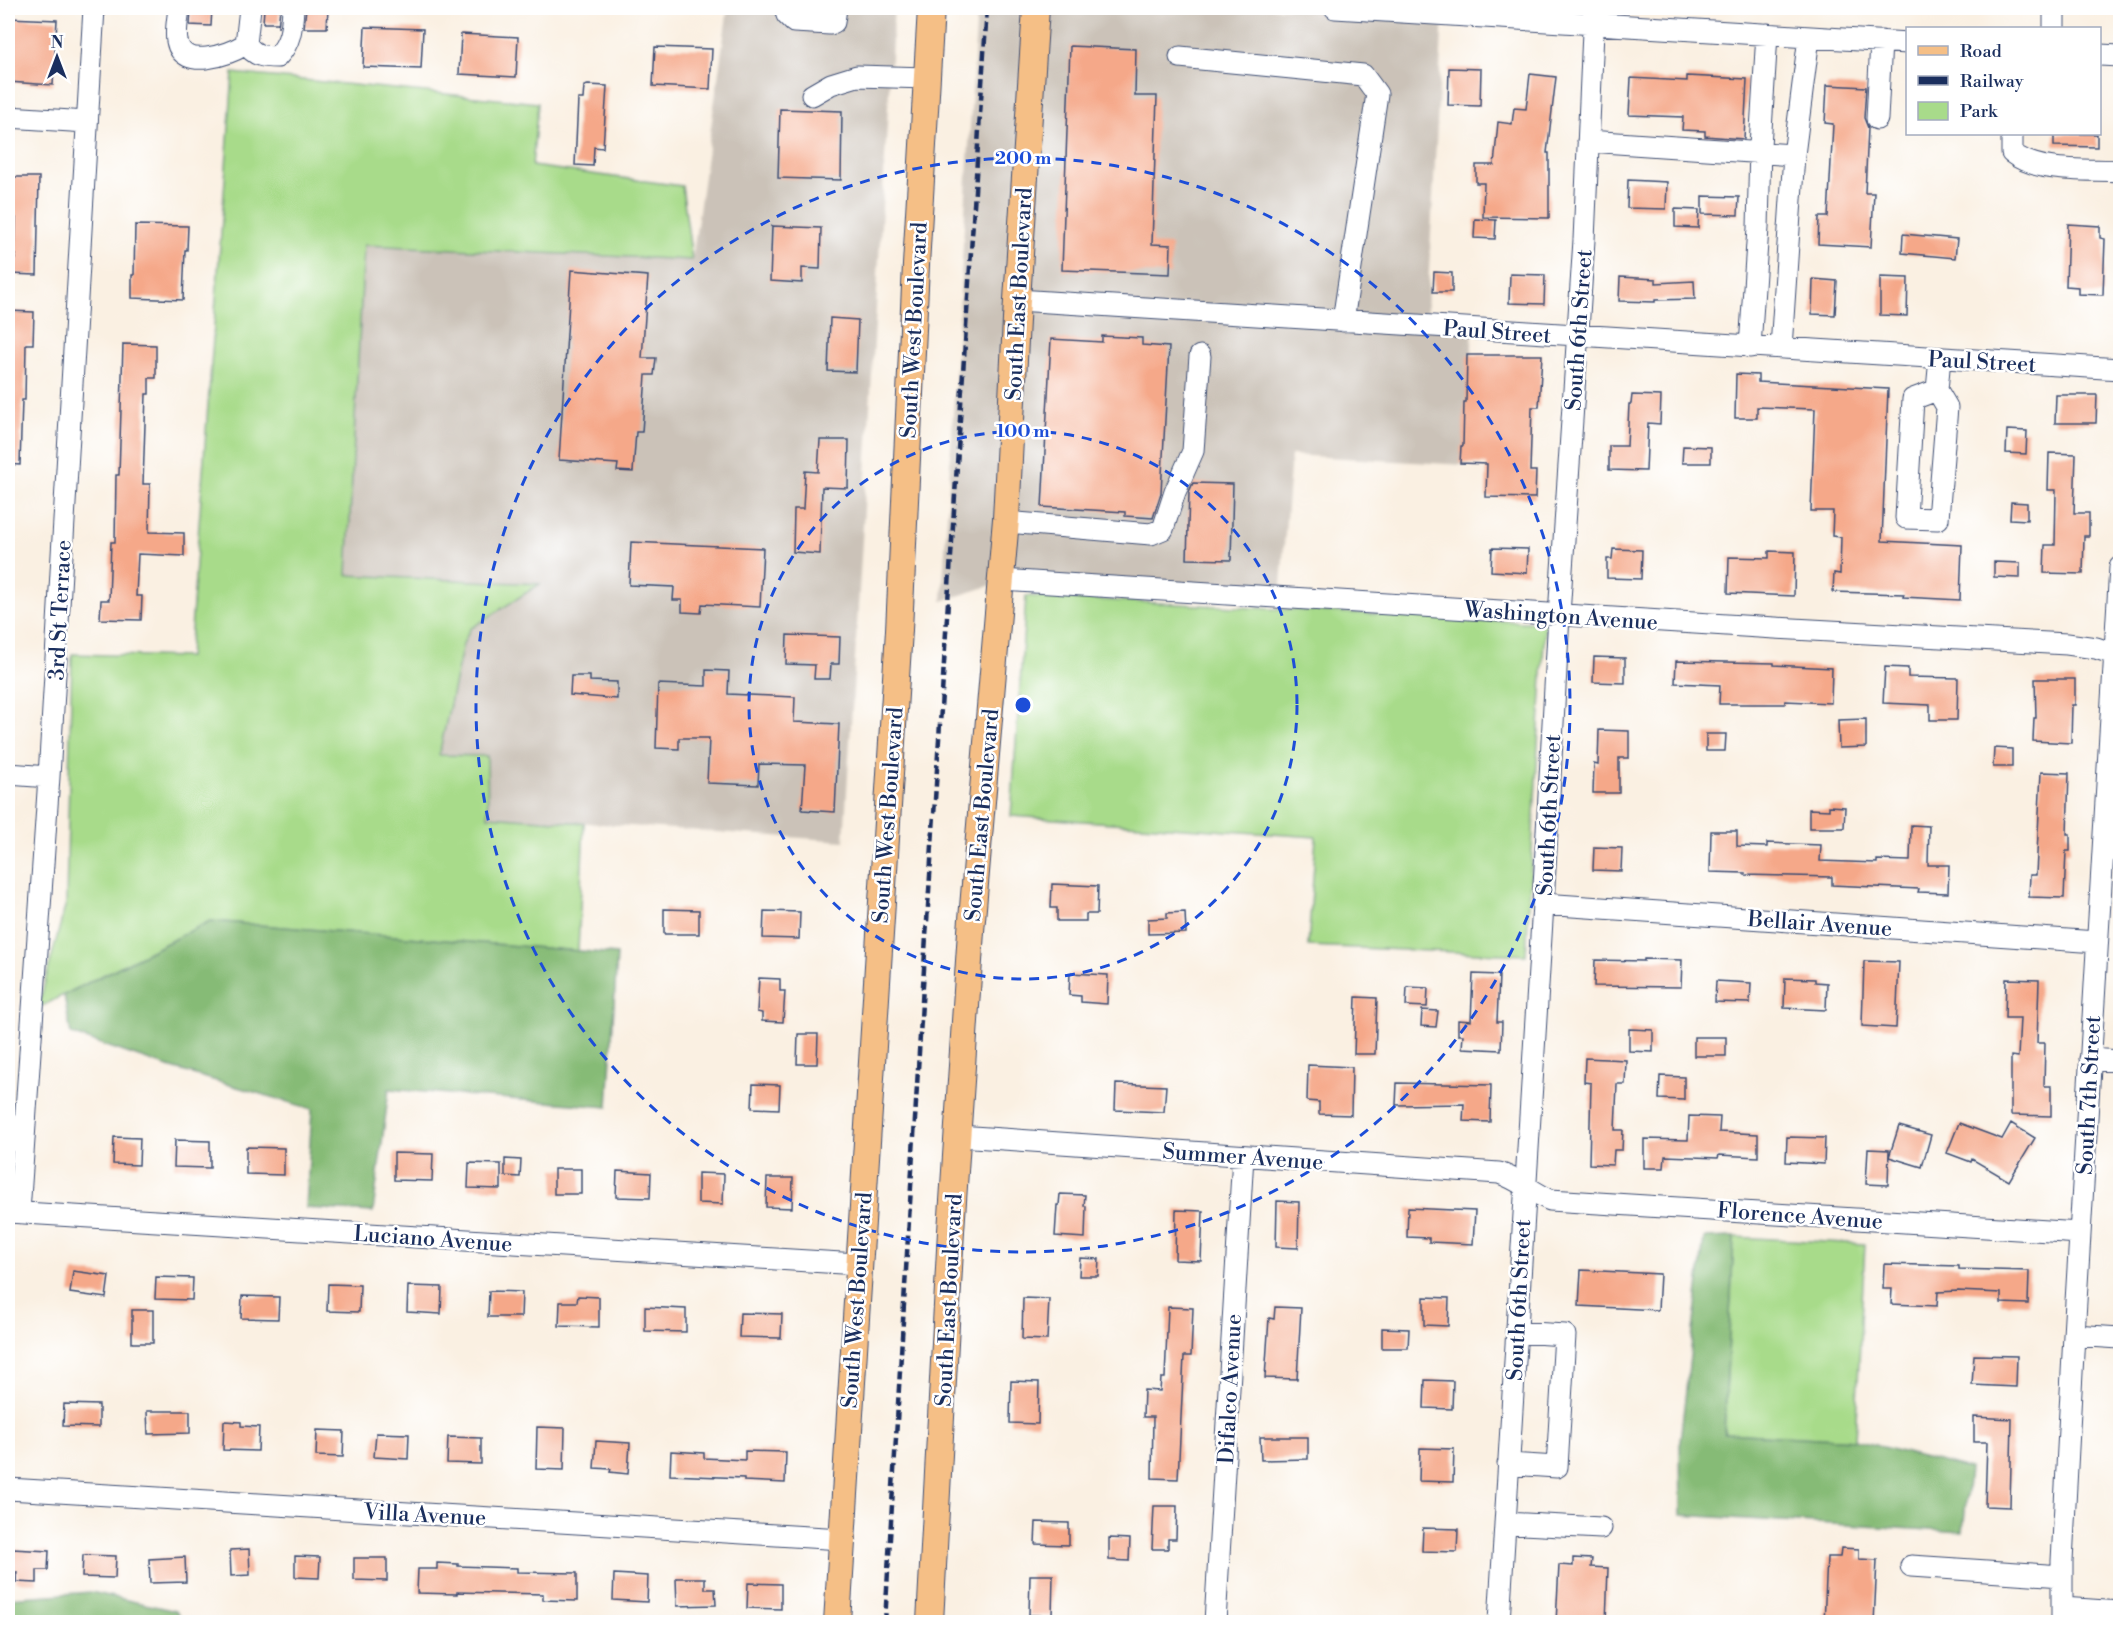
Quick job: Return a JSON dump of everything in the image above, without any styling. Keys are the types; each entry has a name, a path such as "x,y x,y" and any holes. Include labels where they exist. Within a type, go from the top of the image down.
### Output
{"main road":[{"name":"South West Boulevard","path":"837,1623 899,630 931,8"},
{"name":"South East Boulevard","path":"930,1623 971,931 1006,522 1017,300 1036,8"}],"street":[{"name":"3rd St Terrace","path":"13,1212 49,777 94,8"},
{"path":"178,8 176,40 180,51 195,59 232,53 246,44"},
{"path":"250,8 246,44 252,52 262,57 277,57 285,49 291,34 294,8"},
{"path":"785,8 787,15 794,22 830,24 834,22 836,8"},
{"path":"1335,8 1594,15 1767,34 1906,43"},
{"path":"2054,8 2054,27"},
{"name":"South 6th Street","path":"1498,1623 1578,336 1594,15"},
{"path":"1749,347 1758,228 1767,34"},
{"path":"1781,348 1794,155 1809,37"},
{"path":"1877,119 1881,41"},
{"path":"2101,55 2121,56"},
{"path":"1180,57 1363,75 1377,94 1343,321"},
{"path":"812,95 831,84 857,76 927,78"},
{"path":"8,117 87,122"},
{"path":"2012,135 2012,153 2020,159 2044,167 2121,171"},
{"path":"1588,141 1794,155"},
{"path":"1758,228 1788,230"},
{"name":"Paul Street","path":"1017,300 2121,369"},
{"path":"1006,522 1151,534 1162,528 1193,451 1200,356"},
{"path":"1937,390 1913,399 1906,518 1938,519 1947,407 1937,390 1940,358"},
{"name":"South 7th Street","path":"2062,1615 2074,1335 2097,942 2118,654 2121,567"},
{"name":"Washington Avenue","path":"1001,580 2067,644 2118,654"},
{"path":"8,774 49,777"},
{"name":"Bellair Avenue","path":"1543,904 2097,942"},
{"path":"2090,1059 2121,1060"},
{"name":"Summer Avenue","path":"958,1136 1499,1173 1525,1185"},
{"name":"Difalco Avenue","path":"1215,1623 1243,1156"},
{"name":"Florence Avenue","path":"1525,1185 1538,1195 1550,1200 2080,1233"},
{"name":"Luciano Avenue","path":"13,1212 858,1264"},
{"path":"1508,1464 1557,1467 1566,1335 1516,1332"},
{"path":"2074,1335 2121,1338"},
{"name":"Villa Avenue","path":"8,1489 842,1539"},
{"path":"1505,1523 1602,1528"},
{"path":"1911,1566 2062,1576"},
{"path":"2062,1615 2121,1612"}],"shaded area":[{"path":"728,8 894,8 844,841 488,816 487,756 439,756 463,644 470,629 538,585 347,575 364,245 692,260"},
{"path":"977,8 1321,8 1443,15 1426,325 1473,328 1465,465 1291,455 1280,598 1008,580 942,601"}],"green space":[{"path":"233,73 538,103 532,166 682,186 692,260 364,245 347,575 540,584 470,629 463,644 439,755 487,756 488,816 584,823 578,951 210,921 38,1008 66,903 72,654 189,657"},
{"path":"1026,596 1545,623 1526,955 1308,946 1316,837 1011,816"},
{"path":"210,921 617,954 608,1107 389,1089 373,1212 306,1208 312,1109 165,1066 71,1034 64,995"},
{"path":"1734,1237 1865,1244 1855,1440 1724,1433"},
{"path":"1734,1237 1724,1433 1855,1440 1969,1469 1963,1532 1681,1515 1680,1441 1704,1238"},
{"path":"91,1592 176,1611 184,1622 8,1622 8,1598"}],"building":[{"path":"191,8 212,8 211,26 190,25"},
{"path":"264,8 280,8 278,28 278,23 263,23"},
{"path":"306,8 328,8 327,28 304,28"},
{"path":"8,18 57,20 53,85 8,82"},
{"path":"365,27 423,29 421,69 363,67"},
{"path":"461,34 518,37 516,77 459,74"},
{"path":"1070,46 1136,49 1135,96 1157,96 1152,244 1171,245 1170,274 1062,270"},
{"path":"655,47 712,49 710,89 653,86"},
{"path":"1449,68 1481,69 1480,106 1448,105"},
{"path":"1530,74 1556,77 1547,153 1549,153 1549,218 1483,217 1484,183 1476,183 1476,165 1494,165 1498,122 1512,124 1514,108 1526,109"},
{"path":"1687,76 1747,79 1744,139 1705,136 1705,131 1682,130 1683,117 1629,115 1631,78 1687,81"},
{"path":"1827,85 1866,87 1864,118 1868,128 1865,193 1874,193 1871,247 1818,244 1819,217 1828,217 1833,124 1825,123"},
{"path":"584,86 607,86 603,148 594,147 593,166 575,165 578,99 583,99"},
{"path":"780,109 842,111 841,180 778,178"},
{"path":"2054,135 2097,135 2097,147 2054,146"},
{"path":"12,177 39,177 37,275 9,274 9,259 15,259 16,218 11,218"},
{"path":"1628,180 1667,182 1666,209 1627,208"},
{"path":"1702,196 1739,197 1738,215 1702,214"},
{"path":"1675,209 1699,210 1698,228 1675,227"},
{"path":"1475,219 1496,220 1495,239 1474,238"},
{"path":"2068,224 2100,226 2100,238 2105,239 2103,295 2078,294 2078,287 2066,286"},
{"path":"135,225 188,226 183,300 132,298"},
{"path":"772,226 821,228 820,269 802,268 802,283 770,281"},
{"path":"1903,234 1957,239 1955,258 1902,253"},
{"path":"571,270 648,276 642,358 656,358 654,375 646,375 642,432 636,432 633,472 617,471 618,464 559,460"},
{"path":"1434,272 1452,273 1452,292 1433,292"},
{"path":"1510,274 1545,275 1544,304 1509,303"},
{"path":"1620,277 1656,279 1656,283 1694,281 1695,299 1655,300 1655,302 1619,301"},
{"path":"1880,277 1908,278 1907,316 1880,315"},
{"path":"1813,279 1837,281 1835,315 1812,314"},
{"path":"8,311 34,312 33,344 26,344 20,465 8,464"},
{"path":"830,318 858,320 856,372 828,371"},
{"path":"1102,336 1142,338 1142,345 1169,347 1161,493 1153,518 1125,516 1125,512 1042,507 1051,339 1102,342"},
{"path":"123,344 156,345 156,378 149,378 149,394 146,394 143,484 150,484 149,532 184,533 184,556 138,554 136,596 142,596 141,620 100,619 101,600 109,600 111,542 115,542"},
{"path":"1467,355 1542,355 1539,407 1532,407 1530,471 1536,471 1535,498 1486,497 1487,464 1460,463 1461,446 1463,446 1464,402 1466,402"},
{"path":"1736,374 1758,375 1758,382 1888,389 1882,541 1962,545 1960,600 1903,597 1904,594 1833,592 1834,573 1840,574 1841,537 1832,536 1833,511 1811,511 1815,409 1757,407 1757,418 1735,418"},
{"path":"1632,395 1661,396 1660,424 1648,423 1646,471 1609,470 1609,446 1627,446 1629,404 1631,404"},
{"path":"2056,395 2097,395 2096,423 2055,423"},
{"path":"2007,430 2027,431 2026,454 2006,453"},
{"path":"820,440 849,440 848,488 822,487 820,554 793,552 794,509 803,509 805,471 818,472"},
{"path":"1683,446 1711,447 1711,463 1682,463"},
{"path":"2049,453 2076,454 2074,513 2089,513 2089,536 2084,536 2083,574 2044,573 2045,545 2055,545 2056,490 2048,490"},
{"path":"1193,483 1233,484 1231,560 1187,559 1189,492"},
{"path":"2011,502 2027,503 2027,520 2010,519"},
{"path":"631,542 763,548 760,607 702,604 701,613 682,612 682,600 673,600 674,587 629,585"},
{"path":"1492,548 1528,549 1527,573 1491,571"},
{"path":"1613,549 1642,550 1641,579 1607,578 1607,559 1612,559"},
{"path":"1769,551 1795,552 1794,596 1728,593 1729,557 1769,558"},
{"path":"1994,562 2020,563 2020,578 1994,577"},
{"path":"787,635 840,637 839,664 831,664 830,679 814,679 815,665 786,664"},
{"path":"1594,657 1625,658 1625,683 1593,682"},
{"path":"1676,661 1774,663 1774,665 1832,668 1831,703 1785,701 1785,704 1719,704 1720,685 1675,683"},
{"path":"1885,667 1908,668 1908,677 1958,678 1957,720 1930,720 1930,705 1883,703"},
{"path":"706,670 729,671 728,694 795,697 794,722 839,724 835,812 802,810 805,765 759,764 758,785 707,783 709,738 679,738 679,749 656,748 658,684 706,686"},
{"path":"571,676 590,676 590,681 617,682 617,699 570,695"},
{"path":"2035,679 2075,679 2071,743 2033,741 2034,718 2036,718"},
{"path":"1866,719 1866,747 1839,748 1838,720"},
{"path":"1599,730 1629,731 1629,758 1619,758 1619,793 1593,793 1594,764 1598,765"},
{"path":"1706,734 1726,734 1725,751 1706,751"},
{"path":"1994,748 2012,749 2012,767 1993,767"},
{"path":"2041,772 2069,773 2067,834 2070,834 2070,851 2066,851 2064,898 2029,897 2030,875 2036,875"},
{"path":"1829,806 1845,807 1844,828 1809,828 1809,809 1829,810"},
{"path":"1911,825 1929,826 1928,865 1949,865 1948,893 1918,892 1919,889 1832,885 1832,877 1710,872 1711,831 1737,831 1737,846 1767,847 1767,843 1821,845 1820,861 1877,863 1877,860 1910,861"},
{"path":"1594,847 1622,848 1621,871 1593,870"},
{"path":"1052,884 1098,886 1097,914 1086,914 1086,921 1057,921 1057,908 1051,908"},
{"path":"664,909 699,910 699,934 664,934"},
{"path":"764,911 800,912 799,939 763,938"},
{"path":"1185,912 1186,933 1148,934 1148,919 1167,918 1167,913"},
{"path":"1644,959 1682,960 1681,987 1594,986 1595,960 1644,961"},
{"path":"1864,961 1899,962 1896,1028 1862,1026"},
{"path":"1070,973 1108,975 1107,1004 1081,1002 1081,996 1069,995"},
{"path":"1473,974 1499,975 1497,1022 1502,1022 1501,1050 1462,1048 1463,1035 1458,1035 1458,1020 1471,1021"},
{"path":"759,978 780,979 780,991 785,991 783,1022 762,1021 762,1013 757,1012"},
{"path":"1785,978 1815,979 1815,982 1827,983 1826,1010 1784,1008"},
{"path":"2006,979 2039,980 2037,1043 2045,1043 2044,1086 2051,1086 2051,1116 2011,1115 2011,1056 2018,1057 2020,1018 2005,1018"},
{"path":"1716,981 1751,983 1750,1003 1715,1002"},
{"path":"1407,987 1428,988 1427,1007 1406,1006"},
{"path":"1356,997 1377,998 1375,1054 1354,1054"},
{"path":"1422,1010 1438,1011 1436,1027 1421,1026"},
{"path":"1629,1029 1653,1030 1653,1052 1629,1051"},
{"path":"798,1034 818,1034 817,1064 797,1064"},
{"path":"1694,1037 1726,1037 1726,1056 1694,1056"},
{"path":"1585,1058 1626,1060 1625,1084 1617,1084 1615,1130 1623,1130 1622,1150 1614,1150 1613,1165 1589,1164 1591,1083 1584,1082"},
{"path":"1308,1065 1352,1067 1351,1115 1319,1114 1319,1102 1307,1101"},
{"path":"1660,1076 1684,1077 1684,1100 1659,1099"},
{"path":"1397,1083 1491,1085 1490,1122 1463,1121 1464,1104 1396,1105"},
{"path":"753,1084 780,1085 779,1109 752,1108"},
{"path":"1116,1084 1166,1086 1164,1112 1115,1110"},
{"path":"1689,1116 1720,1117 1719,1132 1758,1134 1758,1157 1665,1156 1664,1168 1644,1168 1644,1139 1688,1140"},
{"path":"1959,1123 2002,1139 2011,1123 2035,1138 2009,1181 1972,1159 1971,1162 1947,1153"},
{"path":"1899,1126 1931,1135 1922,1167 1889,1157"},
{"path":"114,1137 140,1138 139,1165 113,1164"},
{"path":"1787,1137 1825,1138 1824,1164 1786,1162"},
{"path":"175,1140 210,1141 210,1168 174,1167"},
{"path":"246,1147 284,1148 284,1175 246,1174"},
{"path":"1868,1149 1889,1150 1888,1185 1866,1184"},
{"path":"394,1153 433,1154 432,1181 394,1180"},
{"path":"505,1159 521,1160 520,1177 505,1176"},
{"path":"469,1163 501,1164 501,1189 468,1188"},
{"path":"554,1169 581,1169 581,1194 554,1194"},
{"path":"617,1171 651,1173 650,1198 616,1197"},
{"path":"698,1173 724,1174 723,1204 698,1203"},
{"path":"767,1178 793,1178 792,1208 766,1207"},
{"path":"1060,1194 1085,1195 1085,1238 1055,1236"},
{"path":"1277,1201 1299,1202 1298,1248 1276,1247"},
{"path":"1408,1208 1475,1211 1473,1244 1429,1242 1429,1238 1407,1237"},
{"path":"1176,1210 1203,1211 1201,1261 1175,1260"},
{"path":"1080,1258 1099,1259 1098,1276 1079,1276"},
{"path":"1884,1264 2029,1271 2028,1304 2001,1303 2001,1293 1958,1291 1938,1292 1937,1306 1891,1304 1892,1289 1883,1289"},
{"path":"1581,1270 1660,1274 1658,1310 1579,1306"},
{"path":"73,1271 109,1276 106,1298 70,1293"},
{"path":"156,1277 193,1278 192,1300 155,1299"},
{"path":"328,1284 360,1285 359,1312 327,1311"},
{"path":"408,1286 442,1287 441,1314 407,1312"},
{"path":"489,1291 522,1292 521,1317 488,1317"},
{"path":"242,1296 279,1297 278,1319 241,1318"},
{"path":"578,1296 599,1297 599,1327 559,1326 560,1302 577,1302"},
{"path":"1424,1297 1449,1298 1448,1326 1424,1325"},
{"path":"1023,1298 1049,1299 1047,1340 1022,1339"},
{"path":"645,1307 686,1309 686,1332 645,1331"},
{"path":"1168,1307 1193,1308 1191,1356 1184,1356 1178,1479 1152,1478 1153,1417 1143,1417 1144,1390 1160,1391 1161,1378 1165,1378"},
{"path":"1275,1307 1301,1308 1297,1379 1265,1378 1269,1318 1274,1319"},
{"path":"132,1310 153,1310 153,1343 132,1343"},
{"path":"740,1313 782,1314 781,1338 739,1337"},
{"path":"1382,1328 1409,1329 1408,1348 1382,1348"},
{"path":"1974,1355 2017,1356 2016,1387 1972,1385"},
{"path":"1425,1380 1453,1381 1452,1409 1424,1408"},
{"path":"1011,1381 1039,1382 1038,1424 1010,1423"},
{"path":"64,1404 99,1405 99,1427 63,1426"},
{"path":"147,1411 190,1411 190,1433 148,1434"},
{"path":"1974,1417 2012,1419 2010,1507 1985,1506 1987,1442 1974,1442"},
{"path":"224,1421 241,1422 241,1426 259,1427 258,1451 223,1450"},
{"path":"537,1427 565,1428 564,1470 536,1469"},
{"path":"317,1430 344,1431 343,1457 316,1456"},
{"path":"376,1433 409,1434 408,1459 374,1457"},
{"path":"448,1437 481,1438 481,1464 447,1463"},
{"path":"1260,1437 1308,1437 1308,1459 1261,1460"},
{"path":"596,1441 630,1443 628,1474 610,1472 611,1469 594,1468"},
{"path":"1420,1448 1454,1449 1453,1482 1419,1481"},
{"path":"671,1451 704,1453 704,1458 745,1460 745,1451 786,1452 785,1483 744,1481 744,1478 670,1475"},
{"path":"1154,1506 1177,1506 1176,1539 1168,1539 1168,1549 1152,1549"},
{"path":"1036,1522 1069,1523 1069,1545 1035,1544"},
{"path":"1423,1528 1458,1529 1457,1552 1422,1551"},
{"path":"1109,1538 1130,1539 1129,1561 1109,1560"},
{"path":"1841,1548 1859,1549 1859,1559 1877,1560 1874,1623 1824,1623 1827,1557 1840,1557"},
{"path":"12,1549 49,1551 48,1570 37,1570 37,1583 16,1582 17,1572 11,1572"},
{"path":"249,1549 250,1575 231,1576 230,1550"},
{"path":"83,1555 116,1556 115,1578 82,1577"},
{"path":"295,1556 320,1557 319,1578 295,1577"},
{"path":"185,1557 186,1582 150,1583 149,1559"},
{"path":"354,1558 387,1558 387,1581 354,1580"},
{"path":"1573,1558 1592,1559 1591,1567 1608,1568 1606,1623 1556,1623 1559,1565 1573,1566"},
{"path":"437,1563 517,1568 517,1572 577,1573 577,1601 543,1600 543,1594 417,1593 418,1569 437,1569"},
{"path":"614,1574 648,1576 647,1602 613,1600"},
{"path":"1030,1575 1053,1575 1052,1616 1029,1615"},
{"path":"676,1578 705,1578 705,1589 715,1589 716,1605 677,1606"},
{"path":"748,1583 781,1584 781,1609 747,1608"}],"railway":[{"path":"885,1622 925,952 987,8"}]}
